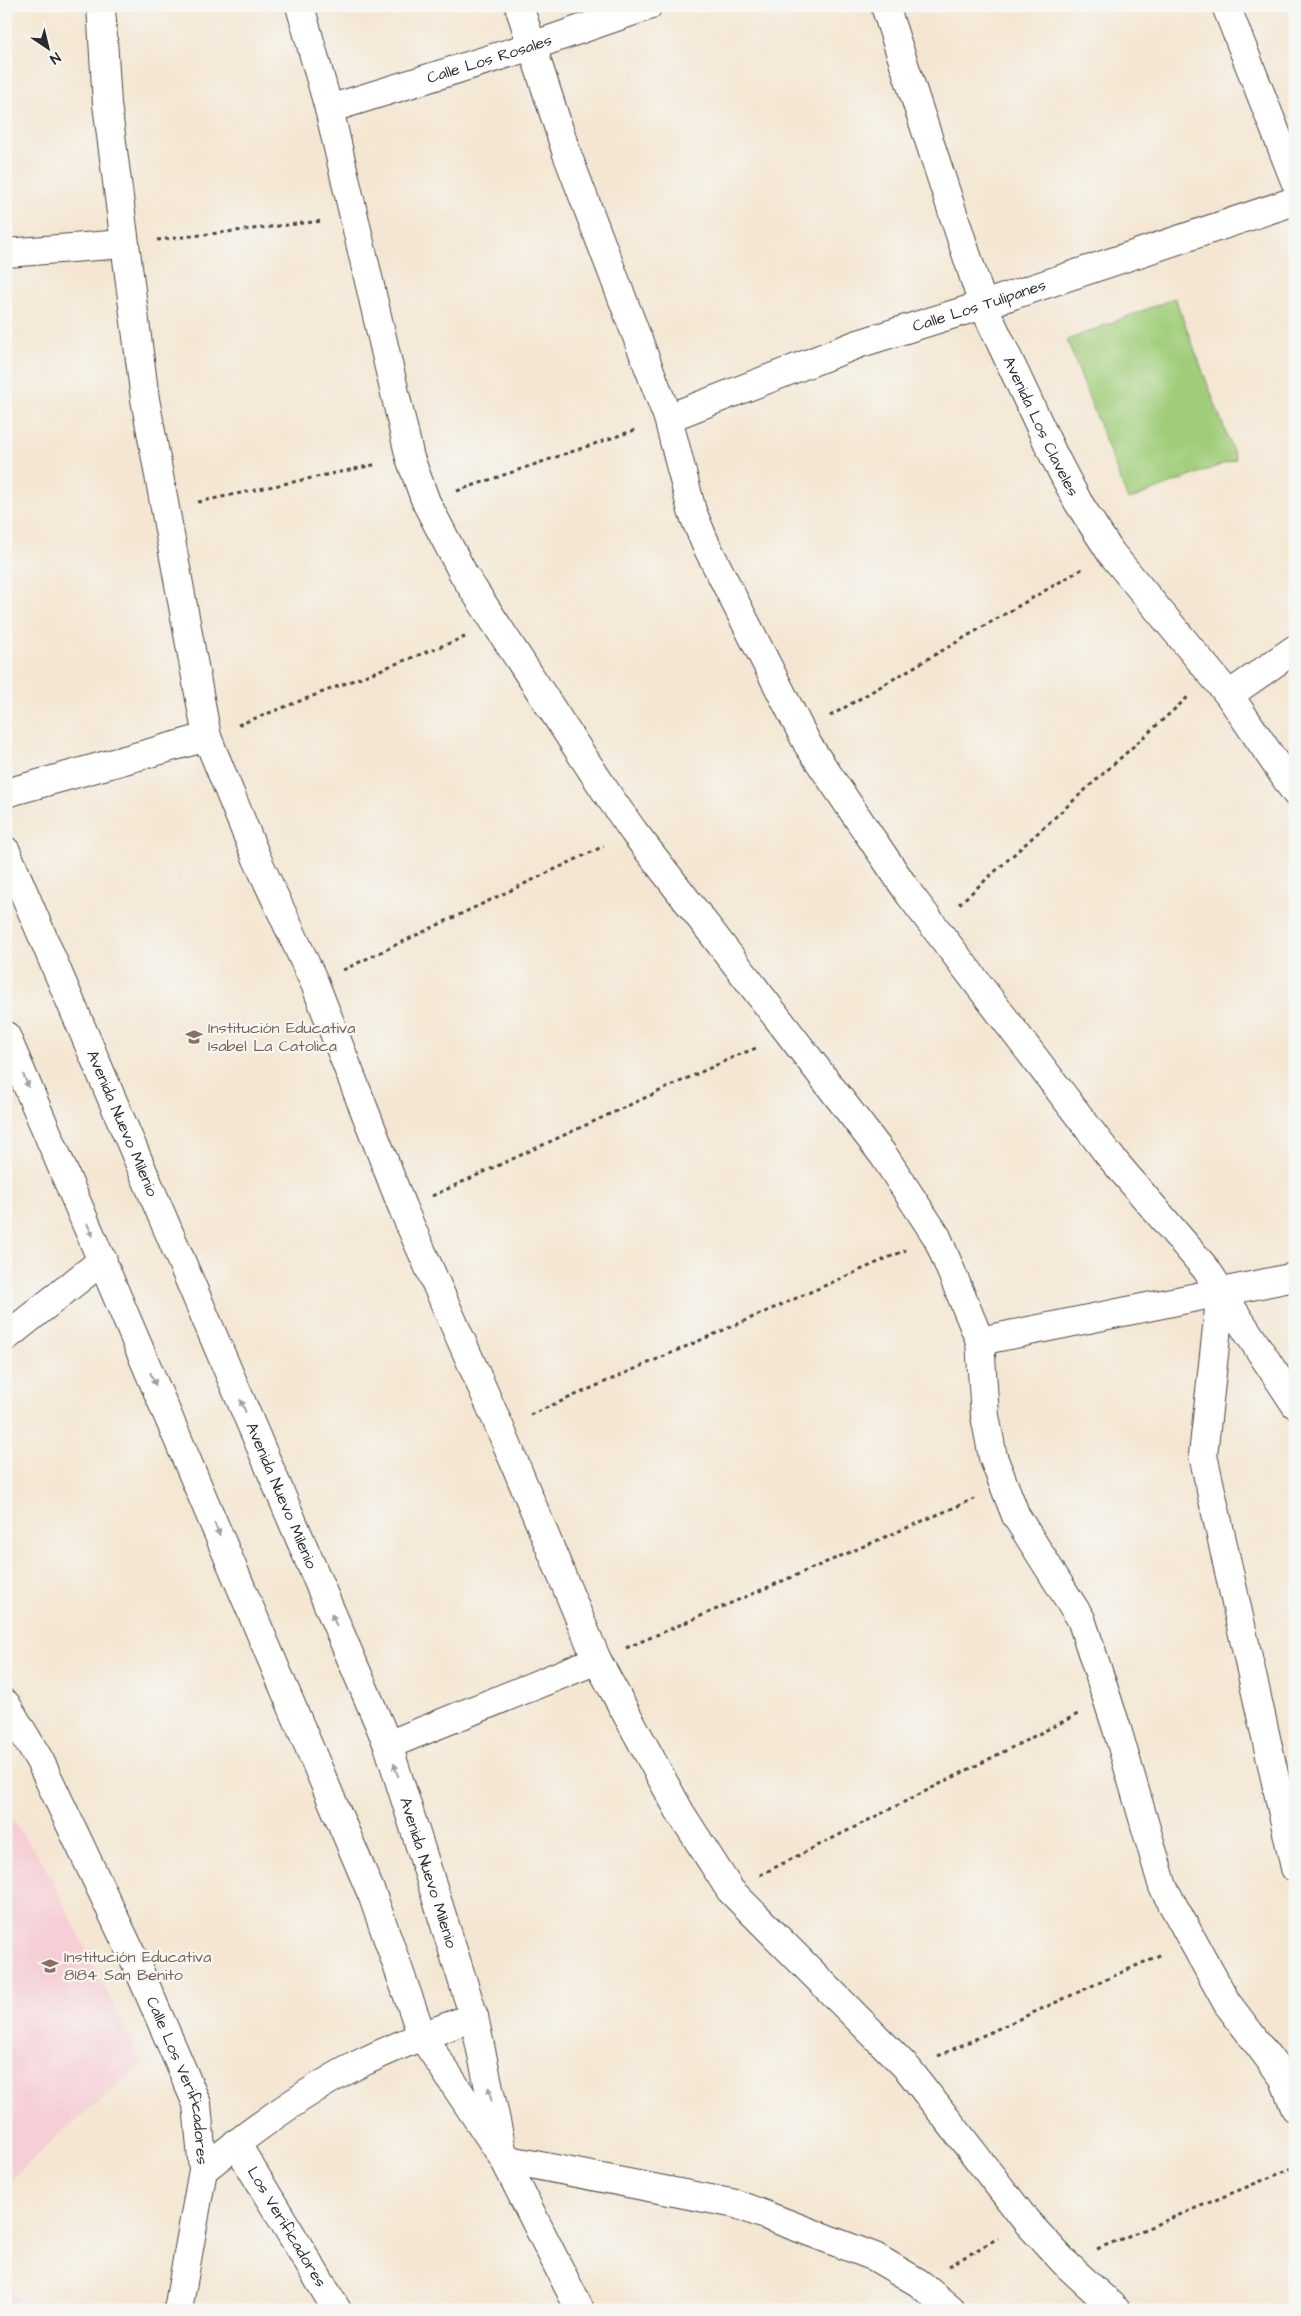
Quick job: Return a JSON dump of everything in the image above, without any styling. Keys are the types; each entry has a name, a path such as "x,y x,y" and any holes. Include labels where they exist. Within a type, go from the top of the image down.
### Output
{"street":[{"path":"101,6 107,104 145,399 207,737 257,859 315,984 403,1209 500,1428 597,1660 680,1812 730,1890 908,2069 1027,2222 1065,2263 1116,2310"},
{"path":"300,6 329,109 410,458 426,502 464,575 634,832 884,1156 937,1237 980,1341 985,1416 993,1457 1016,1516 1081,1619 1163,1887 1227,2004 1283,2077 1295,2108"},
{"path":"519,6 567,154 668,418 692,511 706,545 808,745 934,926 1108,1154 1206,1269 1295,1404"},
{"name":"Calle Los Rosales","path":"329,109 532,46 648,6"},
{"name":"Avenida Los Claveles","path":"885,6 983,305 1054,456 1078,502 1111,553 1221,685 1295,792"},
{"path":"1226,6 1295,181"},
{"name":"Calle Los Tulipanes","path":"668,418 858,344 983,305 1295,201"},
{"path":"6,252 124,244"},
{"path":"1221,685 1295,650"},
{"path":"6,793 207,737"},
{"name":"Avenida Nuevo Milenio","path":"6,851 388,1745 474,2017 504,2159"},
{"name":"Avenida Nuevo Milenio","path":"6,1036 373,1897 422,2036 504,2159 580,2310"},
{"path":"6,1338 103,1260"},
{"path":"980,1341 1295,1277"},
{"path":"1221,1291 1202,1456 1286,1783 1295,1868"},
{"path":"388,1745 597,1660"},
{"name":"Calle Los Verificadores","path":"6,1704 44,1769 135,1961 197,2104 203,2170 178,2310"},
{"path":"203,2170 236,2143 294,2102 356,2066 422,2036 474,2017"},
{"name":"Los Verificadores","path":"236,2143 337,2310"},
{"path":"504,2159 736,2204 875,2257 919,2283 951,2310"}],"path":[{"path":"124,244 353,218"},
{"path":"426,502 668,418"},
{"path":"164,509 410,458"},
{"path":"802,732 1111,553"},
{"path":"207,737 498,624"},
{"path":"934,926 1221,685"},
{"path":"315,984 634,832"},
{"path":"403,1209 738,1054 790,1036"},
{"path":"500,1428 937,1237"},
{"path":"597,1660 1005,1486"},
{"path":"730,1890 1107,1699"},
{"path":"908,2069 1192,1940"},
{"path":"1065,2263 1295,2166"},
{"path":"919,2283 1027,2222"}],"shaded area":[{"name":"Institución Educativa 8184 San Benito","path":"6,1810 45,1866 143,2065 62,2131 6,2185"},
{"path":"6,2285 32,2310 6,2310"}],"green space":[{"path":"1175,298 1236,459 1128,500 1067,340"}],"place":[{"name":"Institución Educativa Isabel La Catolica","path":"194,1037"},
{"name":"Institución Educativa 8184 San Benito","path":"50,1966"}]}
